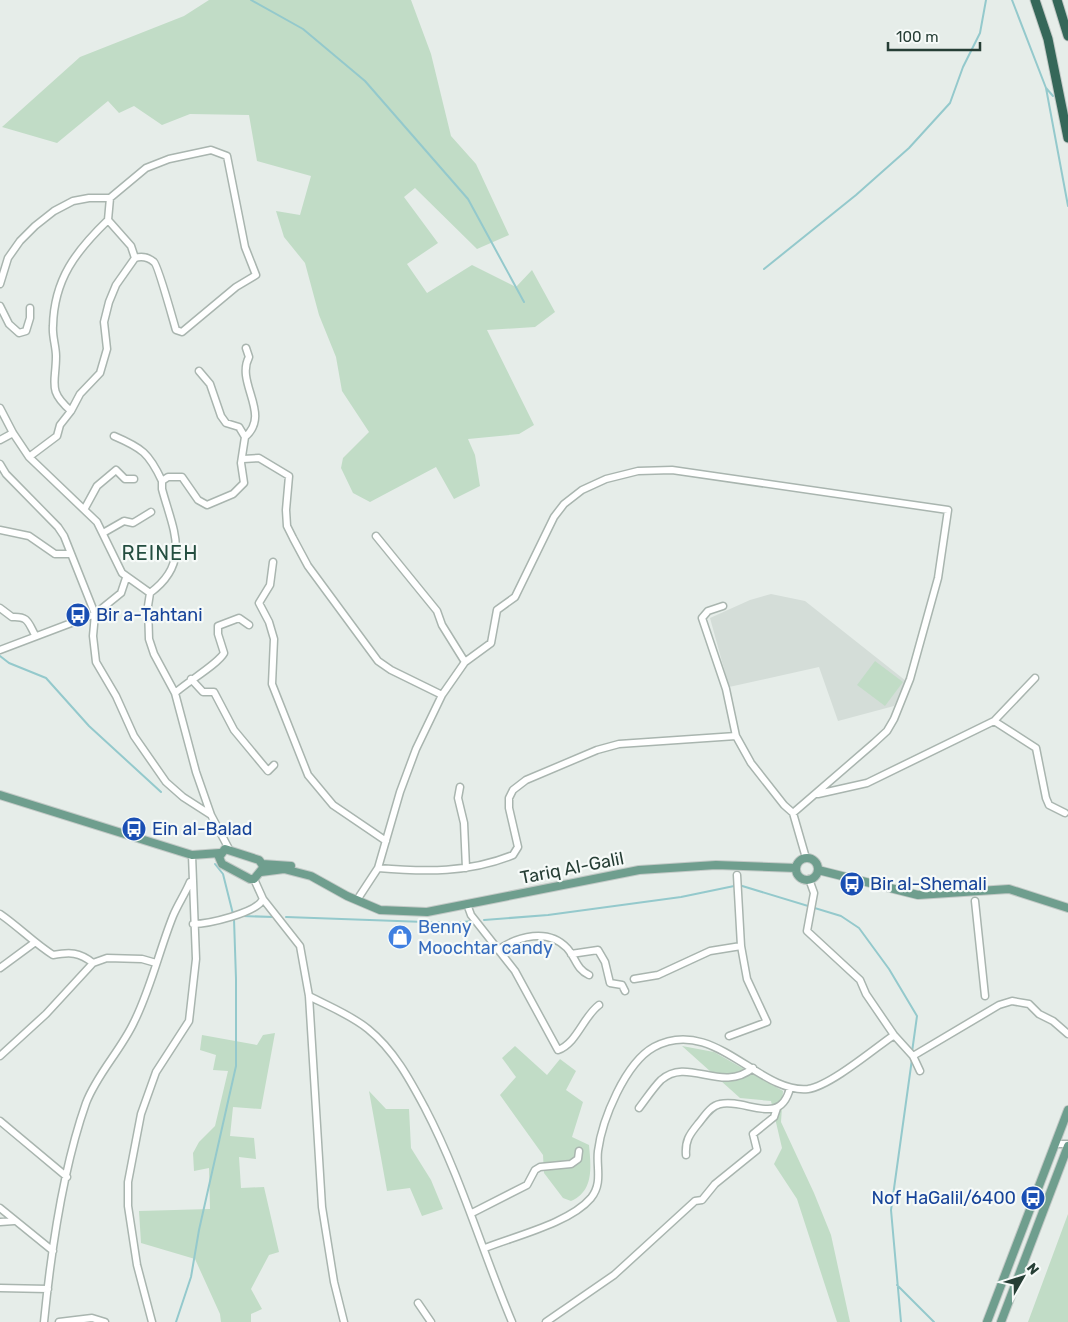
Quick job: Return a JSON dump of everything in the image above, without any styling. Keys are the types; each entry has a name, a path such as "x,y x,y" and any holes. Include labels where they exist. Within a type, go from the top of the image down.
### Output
{"highway":[{"path":"1036,0 1048,39 1068,138"},
{"path":"1056,0 1068,36"}],"main road":[{"path":"0,795 195,855 221,863 250,879 254,879 262,868 254,857 229,849 225,849 220,853 195,855"},
{"path":"220,853 221,863"},
{"path":"806,858 814,860 818,870 816,875 809,879 799,876 796,868 799,861 806,858"},
{"name":"Tariq Al-Galil","path":"262,868 283,864 310,871 346,891 357,900 380,910 405,912 427,912 639,870 716,865 796,868"},
{"path":"818,870 918,894 1009,889 1068,908"},
{"path":"1043,899 1068,914"},
{"path":"987,1322 1068,1110"},
{"path":"1001,1322 1067,1150"},
{"path":"1054,1182 1068,1166"}],"street":[{"path":"0,284 8,258 35,226 54,211 73,202 89,198 110,198 146,168 169,159 211,150 227,156 245,247 256,275 236,287 182,332 176,330 161,285 158,267 154,262 143,256 135,258 116,285 109,302 104,322 107,349 100,373 80,394 71,411 60,425 57,436 29,457"},
{"path":"71,411 57,399 53,386 56,356 52,327 58,289 62,278 76,256 108,220 110,198"},
{"path":"108,220 131,246 135,258"},
{"path":"0,306 10,324 19,332 26,331 28,327 30,308"},
{"path":"245,437 250,433 256,408 244,374 244,366 249,357 246,348"},
{"path":"162,482 174,476 182,477 201,503 214,504 233,494 244,483 241,463 245,437 239,427 226,422 221,416 210,384 199,371"},
{"path":"0,408 12,433 29,457 85,508 97,522 117,566 126,578 142,585 150,593"},
{"path":"0,440 12,433"},
{"path":"114,436 138,446 153,462 162,482 162,489 175,535 176,553 171,573 164,583 150,593 148,606 149,639 154,654 176,693 196,772 211,815 229,849"},
{"path":"243,459 259,458 289,476 286,510 287,526 313,572 378,661 391,670 442,695"},
{"path":"0,464 16,485 58,527 94,614 93,636 96,662 116,696 140,747 166,782 183,797 211,815"},
{"path":"85,508 97,486 116,470 125,479 134,479"},
{"path":"357,900 378,868 400,792 416,749 442,695 465,662 491,643 497,610 515,597 554,517 564,504 582,490 606,479 638,471 672,470 948,510 938,578 910,679 894,719 887,731 818,794 793,813"},
{"path":"103,533 124,521 133,523 151,512"},
{"path":"0,530 28,536 55,554 70,554"},
{"path":"376,536 437,611 442,625 465,662"},
{"path":"273,562 270,585 259,603 269,622 274,639 272,684 308,775 333,806 386,841"},
{"path":"0,650 94,614 121,593 126,578"},
{"path":"723,606 708,611 702,618 726,688 736,736 751,763 784,805 793,813 806,858"},
{"path":"0,608 12,617 21,616 26,619 35,635"},
{"path":"176,693 191,679 220,660 224,653 218,634 218,626 239,618 249,625"},
{"path":"818,794 867,784 994,721 1035,678"},
{"path":"191,679 200,691 214,692 234,730 268,771 274,765"},
{"path":"994,721 1036,748 1046,798 1050,805 1065,812"},
{"path":"378,868 422,872 466,868 508,857 516,852 518,847 509,808 509,798 513,790 526,780 597,750 619,744 736,736"},
{"path":"460,787 458,798 464,824 466,868"},
{"path":"152,1322 137,1266 128,1206 128,1182 141,1114 156,1072 189,1021 195,980 191,881 195,855"},
{"path":"729,1036 768,1022 747,979 741,946 737,875"},
{"path":"254,879 263,899 300,946 309,996 322,1207 334,1282 344,1322"},
{"path":"809,879 814,893 807,931 860,980 866,994 894,1035 913,1056 920,1071"},
{"path":"44,1322 53,1251 78,1126 87,1101 112,1054 133,1025 150,987 156,963 174,916 191,881"},
{"path":"194,924 202,924 240,914 256,908 263,899"},
{"path":"975,901 985,996"},
{"path":"467,904 471,915 515,971 558,1050 570,1041 590,1012 599,1006"},
{"path":"0,914 26,933 34,943 53,955 73,952 83,955 92,963"},
{"path":"498,950 517,938 534,936 561,943 571,954 582,972 589,975"},
{"path":"0,968 34,943"},
{"path":"634,978 658,975 710,951 741,946"},
{"path":"571,954 598,950 605,962 610,983 622,985 625,990"},
{"path":"0,1056 46,1014 92,963 107,958 142,959 156,963"},
{"path":"309,996 369,1030 391,1053 410,1079 444,1146 472,1213 512,1322"},
{"path":"913,1056 999,1006 1012,1002 1029,1004 1039,1014 1053,1021 1068,1034"},
{"path":"485,1248 555,1221 579,1208 592,1197 600,1170 599,1144 610,1107 617,1091 633,1068 644,1054 653,1047 667,1041 701,1042 718,1048 790,1088 808,1088 819,1086 894,1035"},
{"path":"640,1108 661,1080 669,1075 689,1072 729,1079 740,1077 753,1068"},
{"path":"546,1322 614,1275 695,1201 702,1200 715,1184 757,1150 754,1134 774,1117 777,1108 785,1100 790,1088"},
{"path":"686,1156 685,1143 688,1136 716,1106 721,1104 763,1109 777,1108"},
{"path":"0,1121 67,1177"},
{"path":"1055,1144 1067,1150"},
{"path":"472,1213 526,1185 535,1170 540,1167 570,1164 578,1159 579,1151"},
{"path":"0,1208 14,1222 53,1251"},
{"path":"0,1222 14,1222"},
{"path":"0,1288 48,1289"},
{"path":"418,1303 431,1322"},
{"path":"59,1322 92,1318 105,1322"}],"shaded area":[{"path":"771,594 805,601 906,681 894,706 838,721 819,667 729,687 710,618 750,600"}],"green space":[{"path":"209,0 411,0 431,54 451,136 476,164 509,235 477,249 415,188 404,197 438,243 407,264 427,293 472,265 516,287 532,270 555,312 535,327 487,330 534,425 519,434 468,439 475,455 480,486 454,499 436,467 370,502 353,493 341,468 343,458 369,432 342,391 336,357 319,315 305,263 284,237 276,211 300,215 311,176 257,161 249,115 190,114 162,125 134,106 119,113 108,101 57,143 2,127 80,57 184,16"},
{"path":"875,661 903,682 885,706 857,685"},
{"path":"275,1033 261,1109 233,1107 230,1136 254,1138 256,1159 239,1157 241,1188 264,1187 279,1252 269,1255 251,1289 262,1309 251,1314 251,1322 221,1322 220,1314 195,1259 141,1243 139,1211 210,1209 209,1168 194,1171 193,1153 199,1142 215,1126 228,1071 213,1070 216,1055 200,1050 202,1035 257,1045 263,1035"},
{"path":"515,1046 547,1075 560,1059 576,1071 566,1090 583,1102 572,1137 589,1145 590,1170 584,1191 571,1201 563,1198 544,1173 543,1155 500,1095 516,1077 502,1058"},
{"path":"682,1046 714,1052 783,1091 781,1122 831,1235 850,1322 837,1322 797,1199 774,1164 782,1148 771,1101 740,1098"},
{"path":"369,1091 386,1109 409,1109 411,1148 431,1180 443,1209 422,1216 410,1188 387,1191"},
{"path":"1068,1214 1068,1322 1028,1322"}],"waterway":[{"path":"251,0 303,29 365,81 468,199 524,302"},
{"path":"764,269 856,195 909,148 950,103 963,67 980,33 986,0"},
{"path":"1012,0 1046,88 1068,206"},
{"path":"1046,88 1053,96"},
{"path":"0,656 9,663 46,678 89,726 161,792"},
{"path":"215,864 223,874 233,914"},
{"path":"484,920 548,915 681,897 739,885 841,916 859,928 889,969 917,1016 912,1052"},
{"path":"242,916 274,917"},
{"path":"286,917 453,923 473,921"},
{"path":"176,1322 191,1277 199,1230 236,1066 234,919"},
{"path":"901,1322 891,1210 912,1059"},
{"path":"897,1285 934,1322"}],"place":[{"name":"Bir a-Tahtani","path":"78,615"},
{"name":"Ein al-Balad","path":"134,829"},
{"name":"Bir al-Shemali","path":"852,884"},
{"name":"Benny Moochtar candy","path":"400,937"},
{"name":"Nof HaGalil/6400","path":"1033,1198"}],"district":[{"name":"REINEH","path":"160,553"}]}
